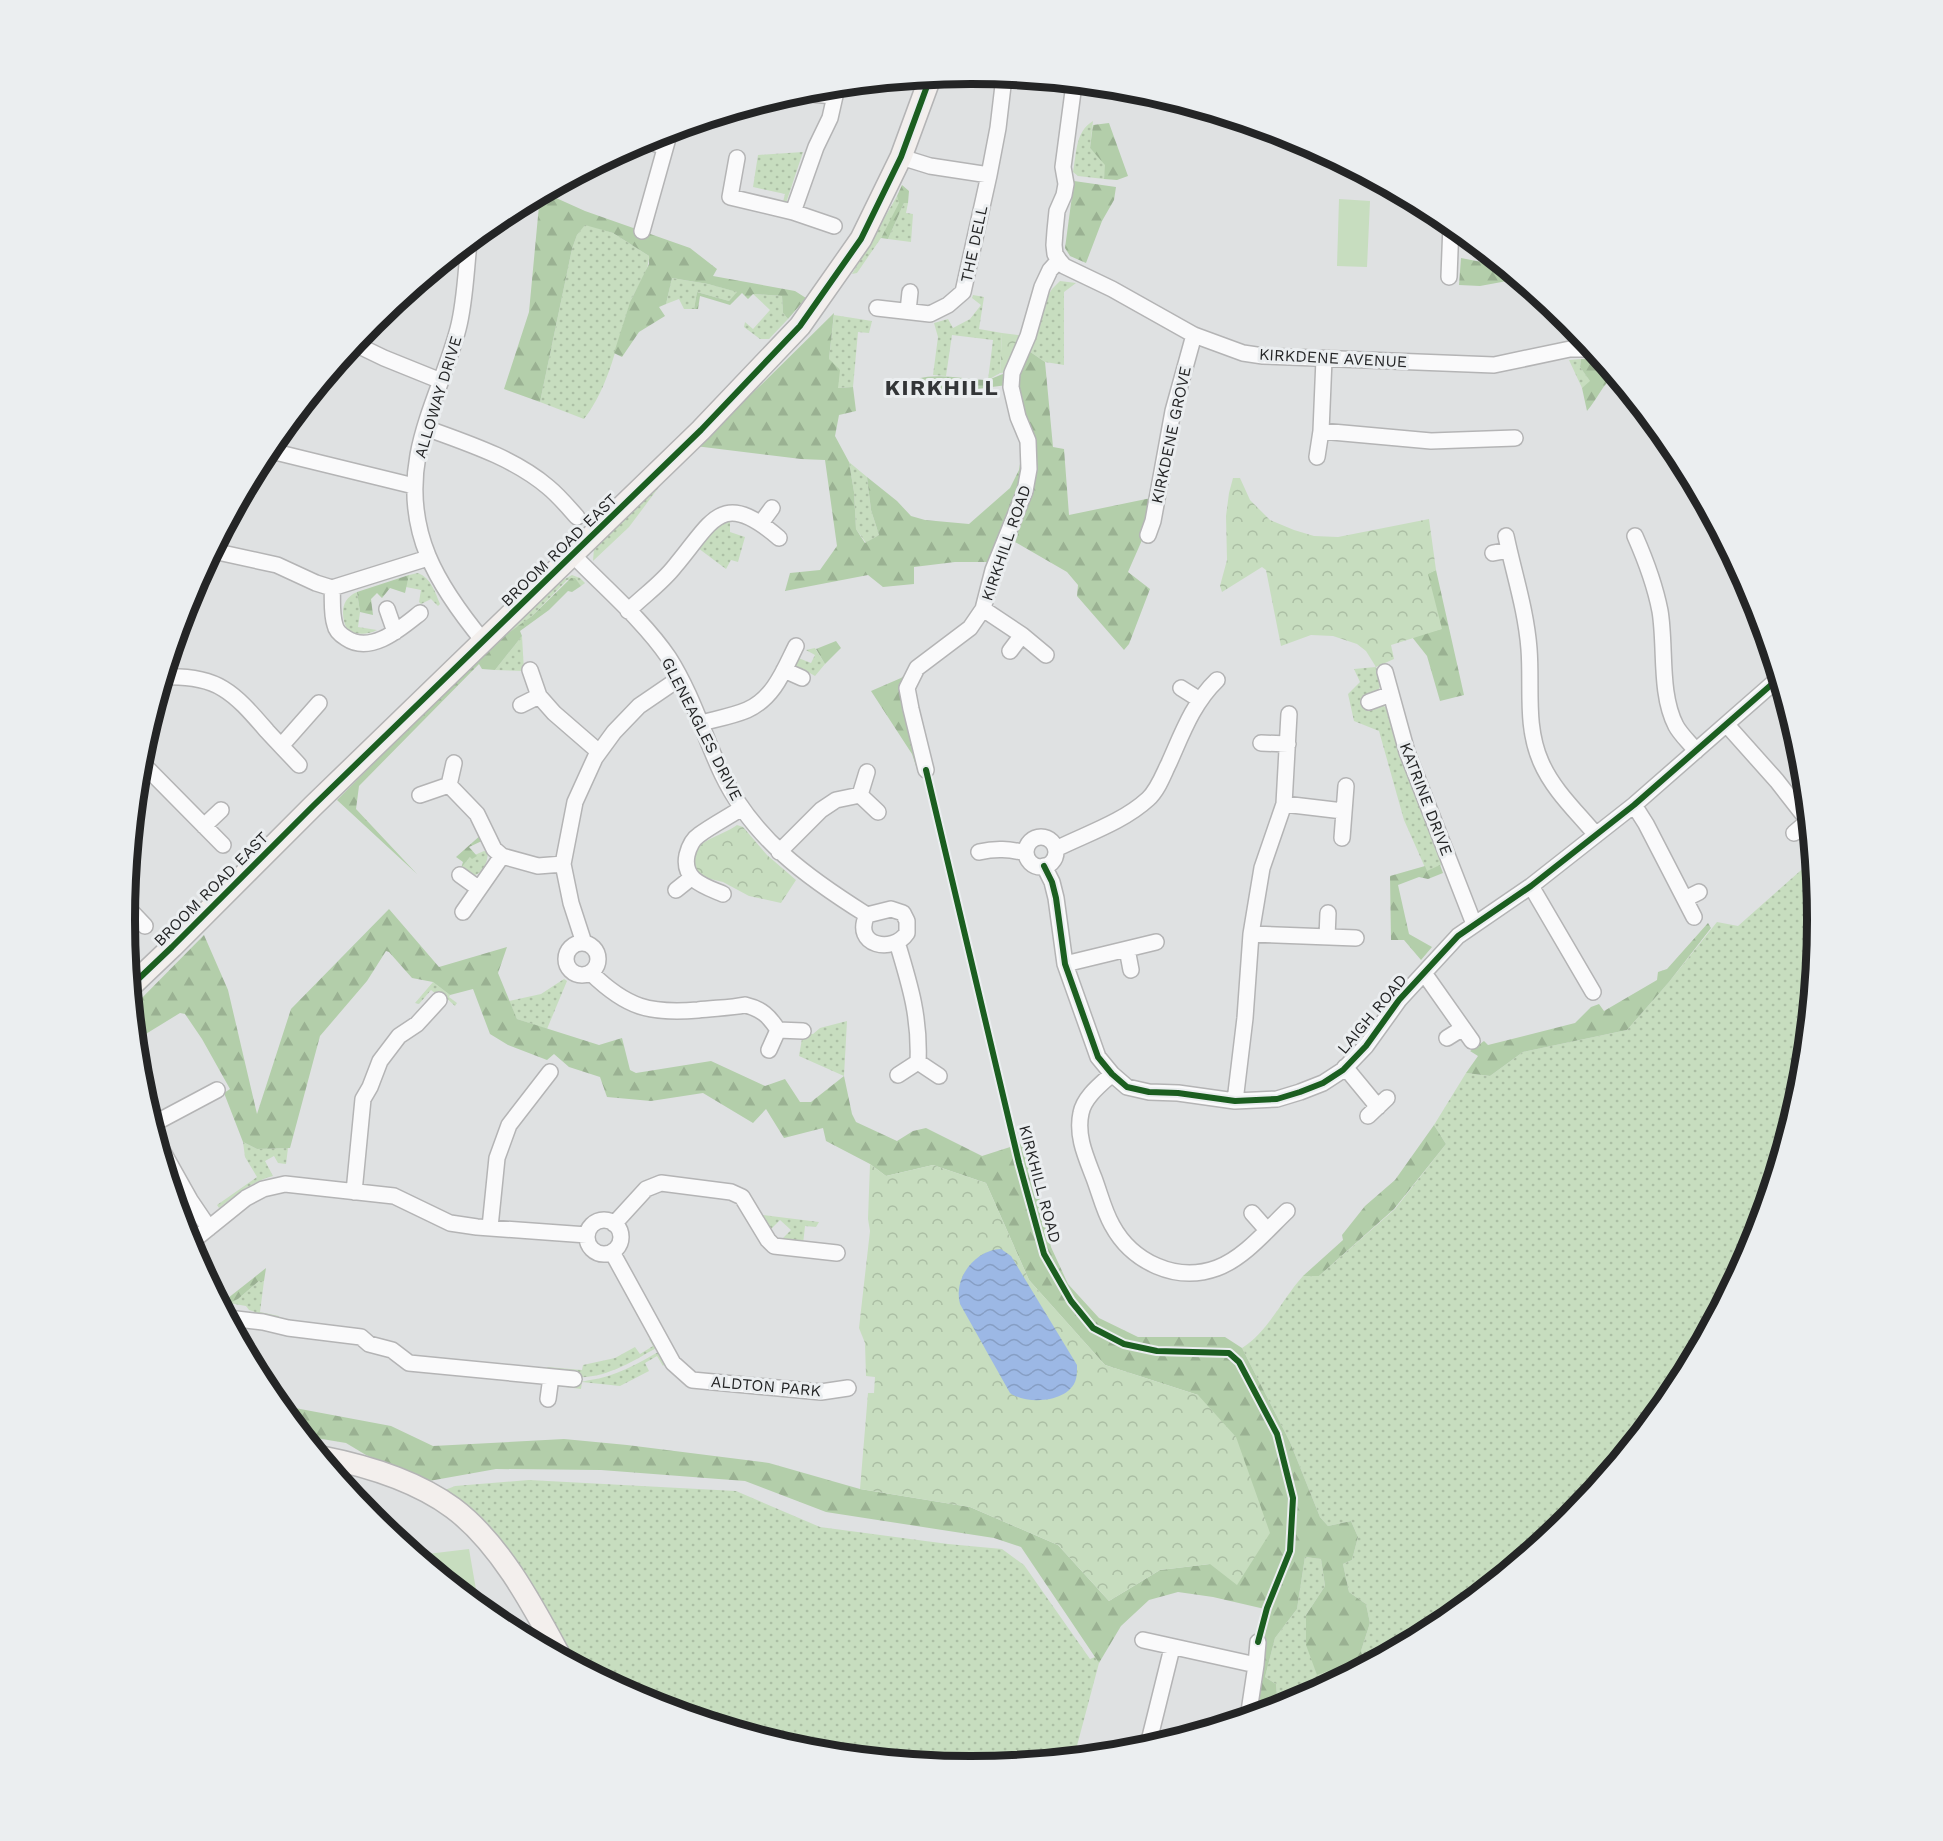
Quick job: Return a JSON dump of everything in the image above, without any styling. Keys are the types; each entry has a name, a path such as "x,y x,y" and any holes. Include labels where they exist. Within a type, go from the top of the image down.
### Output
{"street":[{"name":"THE DELL","path":"877,308 930,314 948,306 963,292 989,175 1003,85"},
{"name":"BROOM ROAD EAST","path":"137,980 701,430 800,326 861,239 901,157 927,86"},
{"path":"1059,260 1055,254 1055,231 1057,211 1066,184 1063,166 1073,90"},
{"path":"793,212 816,147 830,118 835,96"},
{"path":"642,231 667,142"},
{"path":"659,145 665,147"},
{"path":"901,157 930,166 989,175"},
{"path":"737,158 730,197 793,212 834,226"},
{"path":"1449,277 1451,235"},
{"name":"ALLOWAY DRIVE","path":"468,253 459,327 418,454 414,486 419,528 428,558 456,608 483,642"},
{"name":"KIRKDENE AVENUE","path":"1059,260 1064,266 1112,289 1194,335 1243,352 1263,356 1494,365 1570,349 1582,349"},
{"name":"KIRKHILL ROAD","path":"926,770 910,709 907,688 917,668 970,628 983,609 993,570 1025,491 1029,469 1028,441 1018,417 1011,387 1012,373 1028,336 1042,287 1050,270 1059,260"},
{"path":"909,312 910,292"},
{"name":"KIRKDENE GROVE","path":"1156,526 1173,411 1194,335"},
{"path":"363,348 441,381"},
{"path":"1317,458 1321,432 1324,359"},
{"path":"426,428 482,450 528,473 548,487 577,518"},
{"path":"1321,432 1431,441 1498,431 1515,438"},
{"path":"278,453 414,486"},
{"path":"761,523 772,508"},
{"path":"628,611 674,568 715,517 730,512 744,515 761,523 779,538"},
{"path":"1635,536 1654,563 1664,641 1664,677 1671,712 1676,725 1696,751"},
{"path":"1493,553 1507,543 1524,610 1529,649 1529,702 1536,748 1551,782 1596,835"},
{"path":"220,553 277,565 300,577 332,588 428,558"},
{"name":"GLENEAGLES DRIVE","path":"573,555 657,642 680,678 723,775 742,808 779,852 803,873 867,915"},
{"path":"332,588 335,626 340,634 353,642 373,643 395,632 420,613"},
{"path":"387,609 395,632"},
{"path":"983,609 1022,635 1046,655"},
{"path":"1010,651 1022,635"},
{"path":"701,723 747,710 760,702 771,693 796,646"},
{"path":"530,670 538,696 599,752"},
{"path":"784,670 802,678"},
{"name":"KATRINE DRIVE","path":"1385,672 1407,752 1474,924"},
{"path":"172,678 210,682 226,689 242,701 299,765"},
{"path":"584,943 571,903 564,864 574,802 599,752 614,732 639,705 680,678"},
{"path":"1056,849 1127,815 1149,798 1158,787 1192,712 1217,680"},
{"name":"LAIGH ROAD","path":"1044,866 1052,882 1056,898 1065,964 1098,1057 1112,1074 1127,1087 1149,1092 1178,1093 1235,1101 1277,1099 1323,1083 1345,1067 1366,1046 1399,1000 1442,951 1474,924 1531,886 1634,805 1773,683"},
{"path":"1181,688 1200,700"},
{"path":"1369,702 1391,694"},
{"path":"521,705 538,696"},
{"path":"281,746 319,704"},
{"path":"1235,1101 1245,1018 1251,934 1262,868 1284,804 1289,714"},
{"path":"1727,725 1801,813"},
{"path":"1262,743 1288,744"},
{"path":"449,785 454,763"},
{"path":"149,770 223,845"},
{"path":"860,795 867,772"},
{"path":"449,785 477,814 494,849 502,856 538,866 564,864"},
{"path":"420,795 449,785"},
{"path":"1342,838 1346,786"},
{"path":"860,795 878,812"},
{"path":"779,852 820,810 836,800 860,795"},
{"path":"1284,804 1343,811"},
{"path":"1634,805 1692,895 1694,917"},
{"path":"723,894 700,885 691,878 686,868 687,855 690,845 697,836 742,808"},
{"path":"204,826 221,810"},
{"path":"1794,833 1802,826"},
{"path":"1036,837 1046,837 1056,849 1055,858 1044,866 1034,865 1026,853 1028,844 1036,837"},
{"path":"979,852 1007,849 1026,853"},
{"path":"463,912 502,856"},
{"path":"460,876 478,888"},
{"path":"676,890 691,878"},
{"path":"1531,886 1590,975 1593,992"},
{"path":"891,909 903,913 907,921 907,933 897,942 881,945 867,938 863,926 867,915 891,909"},
{"path":"1327,937 1328,913"},
{"path":"135,916 145,926"},
{"path":"1251,934 1356,938"},
{"path":"897,942 915,1005 919,1037 918,1062"},
{"path":"1065,964 1156,942"},
{"path":"584,943 590,945 597,953 598,964 591,973 578,975 569,969 566,959 570,949 584,943"},
{"path":"1127,949 1131,970"},
{"path":"591,973 606,987 626,1000 649,1010 672,1012 746,1005 766,1014 778,1030"},
{"name":"LAIGH ROAD","path":"1424,973 1472,1041"},
{"path":"354,1192 363,1099 370,1087 376,1068 399,1036 417,1024 439,1000"},
{"path":"1447,1038 1463,1028"},
{"path":"778,1030 803,1031"},
{"path":"769,1050 778,1030"},
{"path":"898,1075 918,1062"},
{"path":"918,1062 939,1076"},
{"name":"LAIGH ROAD","path":"1345,1067 1378,1107"},
{"path":"490,1227 497,1158 509,1125 550,1072"},
{"path":"1112,1074 1094,1092 1082,1109 1078,1130 1112,1225 1123,1242 1137,1256 1155,1266 1177,1272 1216,1269 1235,1259 1287,1211"},
{"path":"159,1115 217,1090"},
{"path":"176,1180 209,1228"},
{"path":"614,1224 646,1189 661,1183 731,1192 742,1197 774,1246 837,1253"},
{"path":"198,1237 246,1198 263,1189 285,1184 394,1196 450,1223 587,1235"},
{"path":"1252,1213 1267,1230"},
{"path":"605,1220 618,1228 621,1240 612,1251 604,1254 593,1251 587,1241 587,1235 588,1230 595,1223 605,1220"},
{"name":"ALDTON PARK","path":"612,1251 673,1363 692,1380 821,1392 848,1388"},
{"path":"236,1319 361,1337 369,1344 392,1350 409,1362 574,1379"},
{"path":"548,1400 551,1377"},
{"path":"333,1460 388,1473 454,1509 492,1546 554,1646"},
{"path":"1143,1640 1256,1665"},
{"path":"1249,1709 1258,1642"},
{"path":"1150,1737 1172,1648"}],"green space":[{"path":"1093,121 1090,148 1106,165 1104,179 1078,176 1073,172 1080,137"},
{"path":"1109,123 1128,176 1117,180 1104,179 1105,165 1090,148 1093,125"},
{"path":"803,152 786,203 783,202 785,194 753,187 758,155"},
{"path":"1074,181 1116,187 1114,200 1102,221 1086,263 1070,256 1065,248"},
{"path":"902,185 909,191 908,203 904,203 888,239 881,238 899,203 897,196"},
{"path":"552,196 585,211 690,248 717,269 713,276 795,291 806,298 788,319 783,313 782,296 753,294 748,299 742,293 730,305 700,296 698,309 694,309 697,292 729,301 737,292 672,278 666,304 659,307 665,316 639,332 622,357 614,353 630,302 649,264 649,256 613,233 585,225 577,235 572,249 540,402 504,389 529,312 539,205"},
{"path":"897,196 900,203 881,238 857,273 852,274"},
{"path":"1339,199 1370,201 1367,267 1337,266"},
{"path":"904,203 908,203 906,213 913,214 911,242 888,239"},
{"path":"585,224 613,233 649,256 645,274 630,303 607,378 584,419 540,402 572,249 577,235"},
{"path":"1461,258 1489,263 1509,281 1480,286 1459,285"},
{"path":"672,278 738,292 729,301 697,292 694,309 684,309 679,299 666,304"},
{"path":"1060,281 1076,283 1064,292 1064,365 1045,362 1026,349 1047,297"},
{"path":"753,294 782,296 783,313 788,319 769,339 760,339 744,327 745,322 753,329 770,310"},
{"path":"973,295 984,297 979,329 1002,333 1000,373 988,380 993,340 952,335 946,376 933,375 938,337 934,323 948,319 953,328 970,319 981,305 972,298"},
{"path":"834,313 829,359 840,370 838,388 853,387 856,411 839,415 835,436 849,462 854,492 856,529 865,543 879,535 871,510 867,477 897,501 911,516 925,520 969,524 1010,488 1019,470 1022,451 1007,385 916,397 915,379 942,376 985,380 1011,372 1025,447 1018,498 999,536 991,562 955,562 914,567 914,584 883,587 868,575 785,591 790,573 820,570 837,546 825,460 695,446"},
{"path":"834,315 872,321 869,333 858,332 853,387 837,388 829,359"},
{"path":"1002,333 1025,336 1011,372 1000,373"},
{"path":"1026,349 1045,362 1053,447 1064,449 1069,515 1151,498 1146,531 1128,572 1150,589 1129,644 1124,650 1077,596 1078,585 1067,572 1008,538 1034,469 1015,389"},
{"path":"1581,359 1580,367 1591,382 1582,388 1569,360"},
{"path":"1581,359 1590,359 1609,380 1587,411 1582,388 1590,381 1580,367"},
{"path":"849,462 867,477 871,510 879,535 866,543 856,529 854,492"},
{"path":"671,471 629,527 593,561 594,548"},
{"path":"1233,478 1240,478 1250,500 1270,520 1314,536 1338,537 1429,519 1436,570 1428,574 1442,629 1391,645 1394,659 1376,667 1366,651 1357,644 1333,636 1311,635 1281,646 1266,570 1262,567 1222,592 1220,586 1227,560 1226,516"},
{"path":"730,518 730,532 745,537 738,562 731,560 726,569 698,548 712,527"},
{"path":"1436,570 1464,695 1440,701 1427,656 1412,637 1441,629 1427,574"},
{"path":"418,573 432,586 440,604 438,606 431,599 421,604 419,602 421,590 406,587 409,575"},
{"path":"409,575 405,593 390,588 382,598 377,593 371,599 373,615 360,612 357,592"},
{"path":"572,575 585,583 581,586 575,579 567,580 532,616 504,637 559,582"},
{"path":"571,578 575,578 581,586 572,592 568,591 549,610 520,631 522,636 495,670 482,669 479,664 359,786 356,809 417,874 337,800 489,647 532,616"},
{"path":"357,592 360,612 358,627 377,630 370,633 348,632 344,621 344,604 351,595"},
{"path":"522,636 524,671 495,670"},
{"path":"836,641 841,648 825,664 816,649"},
{"path":"815,648 825,664 815,676 808,672 803,675 796,669 796,657 811,663 815,655 806,650"},
{"path":"1376,667 1381,680 1377,692 1380,704 1391,710 1445,863 1427,872 1404,820 1379,731 1354,721 1348,694 1360,682 1354,669"},
{"path":"914,668 904,687 923,768 917,769 912,754 871,691 901,678"},
{"path":"737,825 743,827 767,855 796,880 781,903 749,896 723,882 706,878 694,871 692,861 699,847"},
{"path":"482,834 484,840 469,847 477,856 472,859 470,857 461,868 463,862 456,857"},
{"path":"484,851 488,852 483,869 473,876 468,876 461,868 470,857"},
{"path":"1440,865 1443,873 1428,879 1419,877 1398,885 1409,934 1432,947 1421,960 1404,940 1391,940 1390,876 1425,866 1427,871"},
{"path":"1806,866 1808,920 1806,975 1801,1030 1792,1084 1764,1189 1722,1290 1696,1339 1635,1430 1563,1512 1523,1549 1481,1584 1390,1645 1341,1671 1277,1699 1276,1684 1265,1677 1275,1638 1297,1609 1305,1557 1321,1559 1325,1586 1306,1615 1361,1651 1370,1623 1366,1604 1349,1592 1343,1564 1352,1560 1358,1537 1351,1521 1328,1526 1320,1517 1290,1442 1242,1348 1268,1324 1303,1276 1319,1276 1395,1209 1446,1144 1434,1125 1466,1073 1490,1076 1523,1052 1627,1030 1717,922 1738,926"},
{"path":"389,909 439,967 507,947 498,973 517,1019 599,1045 622,1038 630,1070 636,1073 711,1061 765,1086 785,1079 800,1102 811,1102 844,1076 852,1114 856,1122 897,1141 913,1131 926,1128 982,1156 1026,1142 1051,1247 1068,1284 1099,1318 1138,1337 1225,1337 1242,1348 1290,1442 1320,1517 1328,1526 1351,1521 1358,1537 1352,1560 1343,1564 1349,1592 1366,1604 1370,1623 1361,1651 1363,1658 1317,1675 1306,1645 1306,1615 1325,1586 1321,1559 1305,1557 1297,1609 1275,1638 1265,1677 1276,1684 1277,1699 1242,1712 1269,1610 1213,1597 1178,1592 1149,1600 1121,1626 1099,1663 1021,1547 994,1538 826,1512 745,1481 601,1470 496,1469 429,1481 366,1455 346,1443 314,1438 292,1407 391,1426 433,1446 564,1439 769,1463 860,1489 970,1507 1058,1545 1109,1601 1160,1570 1210,1564 1198,1395 1105,1365 1029,1280 986,1183 933,1165 886,1176 870,1164 826,1141 823,1128 784,1138 766,1109 753,1123 703,1093 651,1101 607,1097 600,1077 569,1067 554,1054 547,1060 508,1045 490,1034 473,989 450,995 433,982 412,978 386,951 367,981 320,1036 290,1148 257,1149 243,1142 224,1093 230,1089 185,1014 180,1013 143,1036 139,1001 204,935 228,990 257,1114 291,1009"},
{"path":"1708,923 1711,928 1669,982 1627,1030 1523,1052 1490,1076 1466,1073 1478,1056 1470,1051 1484,1041 1488,1045 1575,1023 1591,1007 1599,1004 1604,1011 1657,980 1658,972 1667,969"},
{"path":"564,979 567,981 547,1029 517,1019 509,1001 541,994"},
{"path":"433,982 450,995 449,997 457,1003 455,1006 443,995 440,997 431,990 419,1004 415,1003"},
{"path":"847,1021 844,1076 799,1056 803,1033 813,1034 820,1028"},
{"path":"1434,1125 1446,1144 1394,1209 1319,1276 1303,1276 1343,1240 1342,1235 1365,1206 1395,1180"},
{"path":"243,1142 257,1149 288,1148 286,1164 278,1163 274,1156 265,1161 273,1176 251,1185 219,1208 217,1205 257,1177 245,1157"},
{"path":"870,1164 886,1176 933,1165 986,1183 1029,1280 1105,1365 1198,1395 1236,1437 1270,1533 1237,1585 1210,1564 1160,1570 1109,1601 1058,1545 970,1507 860,1489 868,1393 874,1393 875,1377 866,1376 865,1343 859,1328 870,1231 868,1219"},
{"path":"759,1216 819,1222 816,1227 805,1226 803,1244 781,1240 791,1230 780,1220 770,1230"},
{"path":"266,1268 264,1281 259,1281 238,1299 228,1304 226,1300"},
{"path":"259,1281 264,1281 260,1312 279,1316 278,1319 255,1315 255,1312 246,1306 229,1303 238,1299"},
{"path":"653,1338 658,1347 609,1372 588,1377 574,1377 549,1371 547,1367 582,1370 583,1365 615,1358 635,1347 640,1354 653,1346 649,1339"},
{"path":"660,1351 666,1362 663,1366 657,1356 645,1363 649,1371 620,1386 582,1382 581,1389 566,1387 566,1384 617,1373"},
{"path":"529,1480 736,1491 820,1527 1002,1549 1024,1565 1090,1659 1095,1657 1099,1663 1076,1750 972,1757 862,1750 808,1741 755,1728 703,1713 651,1693 566,1652 552,1628 445,1490 455,1486"},
{"path":"469,1549 477,1595 462,1584 426,1554"}],"water":[{"path":"1001,1249 1011,1256 1077,1365 1076,1379 1072,1387 1057,1397 1037,1400 1017,1397 1010,1393 960,1304 960,1285 968,1267 983,1254"}],"cycle path":[{"path":"137,980 313,806 701,430 800,326 861,239 901,157 927,86"},
{"path":"1044,866 1052,882 1056,898 1065,964 1098,1057 1112,1074 1127,1087 1149,1092 1178,1093 1235,1101 1277,1099 1323,1083 1343,1070 1366,1046 1399,1000 1458,936 1531,886 1634,805 1773,683"},
{"path":"926,770 1019,1163 1044,1254 1071,1301 1093,1328 1124,1344 1157,1351 1229,1353 1239,1362 1277,1434 1293,1498 1290,1551 1267,1608 1258,1642"}],"district":[{"name":"KIRKHILL","path":"942,387"}]}
